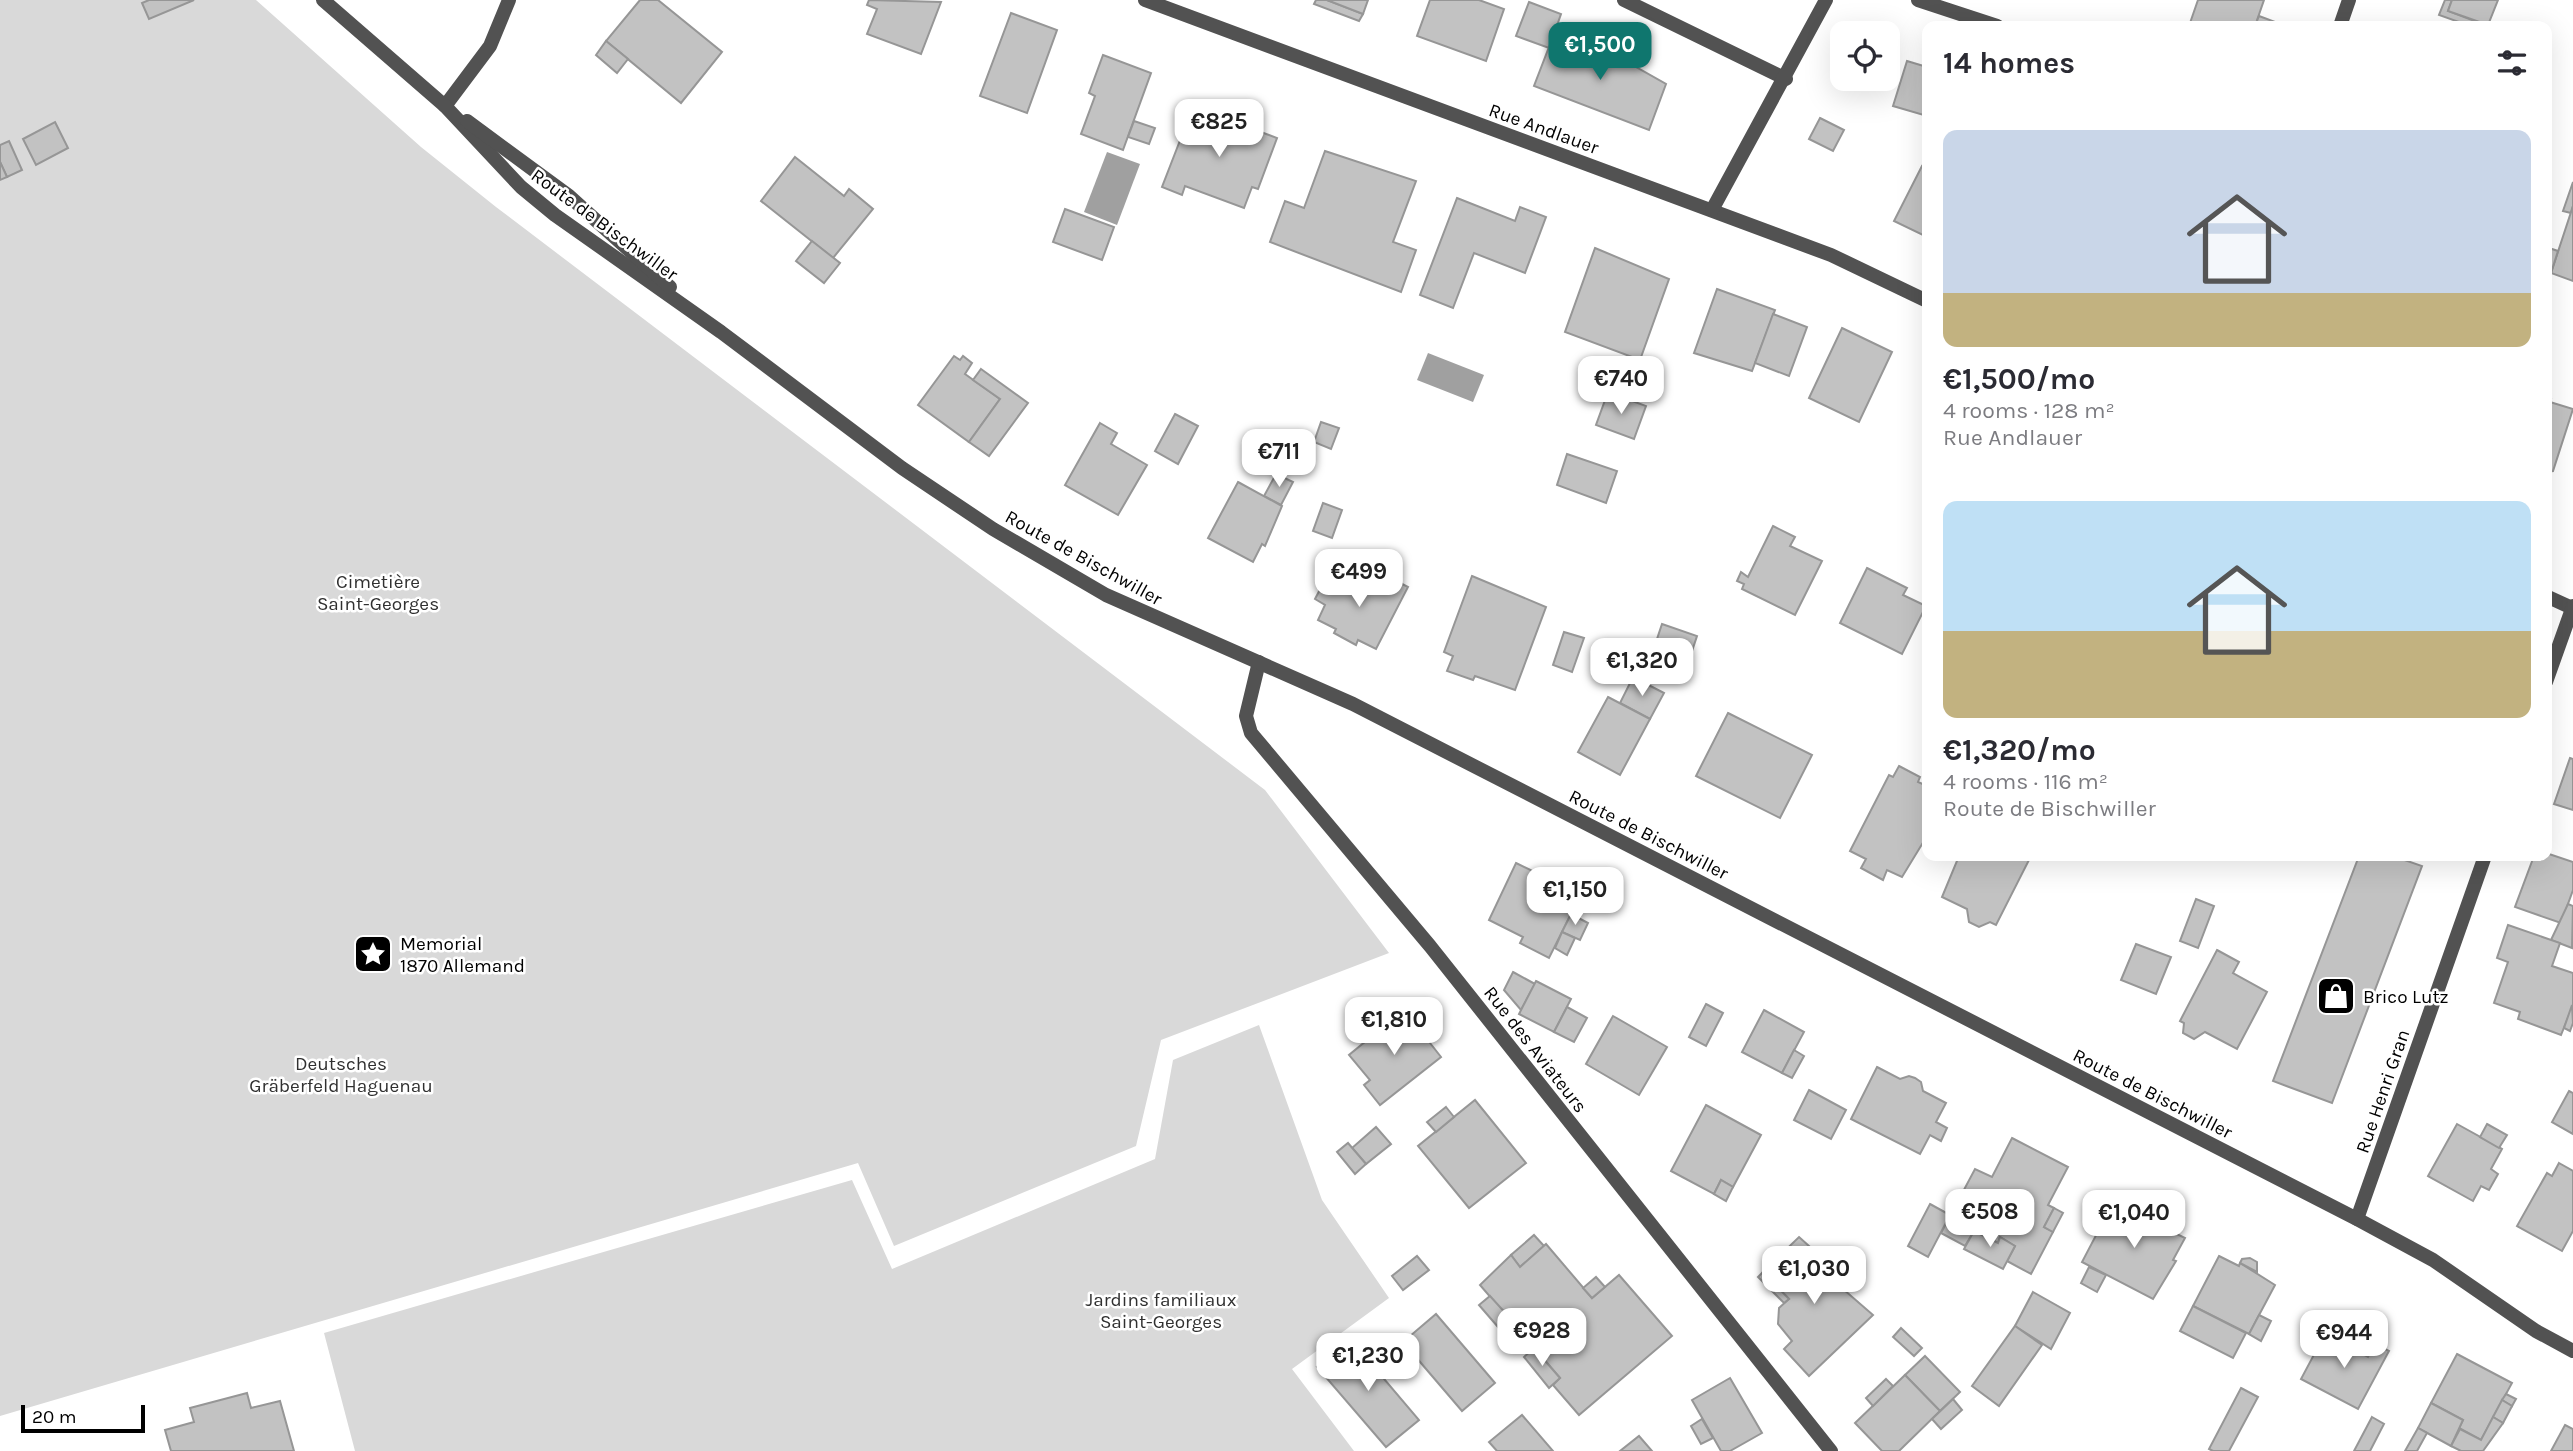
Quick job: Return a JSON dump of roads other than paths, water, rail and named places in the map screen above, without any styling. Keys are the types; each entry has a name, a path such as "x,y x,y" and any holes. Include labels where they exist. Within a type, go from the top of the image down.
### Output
{"street":[{"name":"Route de Bischwiller","path":"323,0 445,106 559,188 721,332"},
{"path":"445,106 489,46 509,0"},
{"name":"Rue Andlauer","path":"1145,0 1831,255 1922,299"},
{"path":"1624,0 1786,79"},
{"path":"1712,210 1786,79 1826,0"},
{"path":"1918,0 1982,21"},
{"path":"2342,21 2349,0"},
{"name":"Route de Bischwiller","path":"445,106 529,194 721,332 902,468 993,529 1107,595 1390,723 2357,1219 2433,1260 2536,1331 2573,1350"},
{"path":"2552,598 2573,607 2552,665"},
{"name":"Rue des Aviateurs","path":"1259,662 1246,716 1251,733 1430,946 1831,1451"},
{"name":"Rue Henri Gran","path":"2357,1219 2483,861"}],"place":[{"name":"Memorial 1870 Allemand","path":"373,954"},
{"name":"Brico Lutz","path":"2336,996"}],"park label":[{"name":"Cimetière Saint-Georges","path":"378,592"},
{"name":"Deutsches Gräberfeld Haguenau","path":"341,1074"},
{"name":"Jardins familiaux Saint-Georges","path":"1161,1310"}]}
